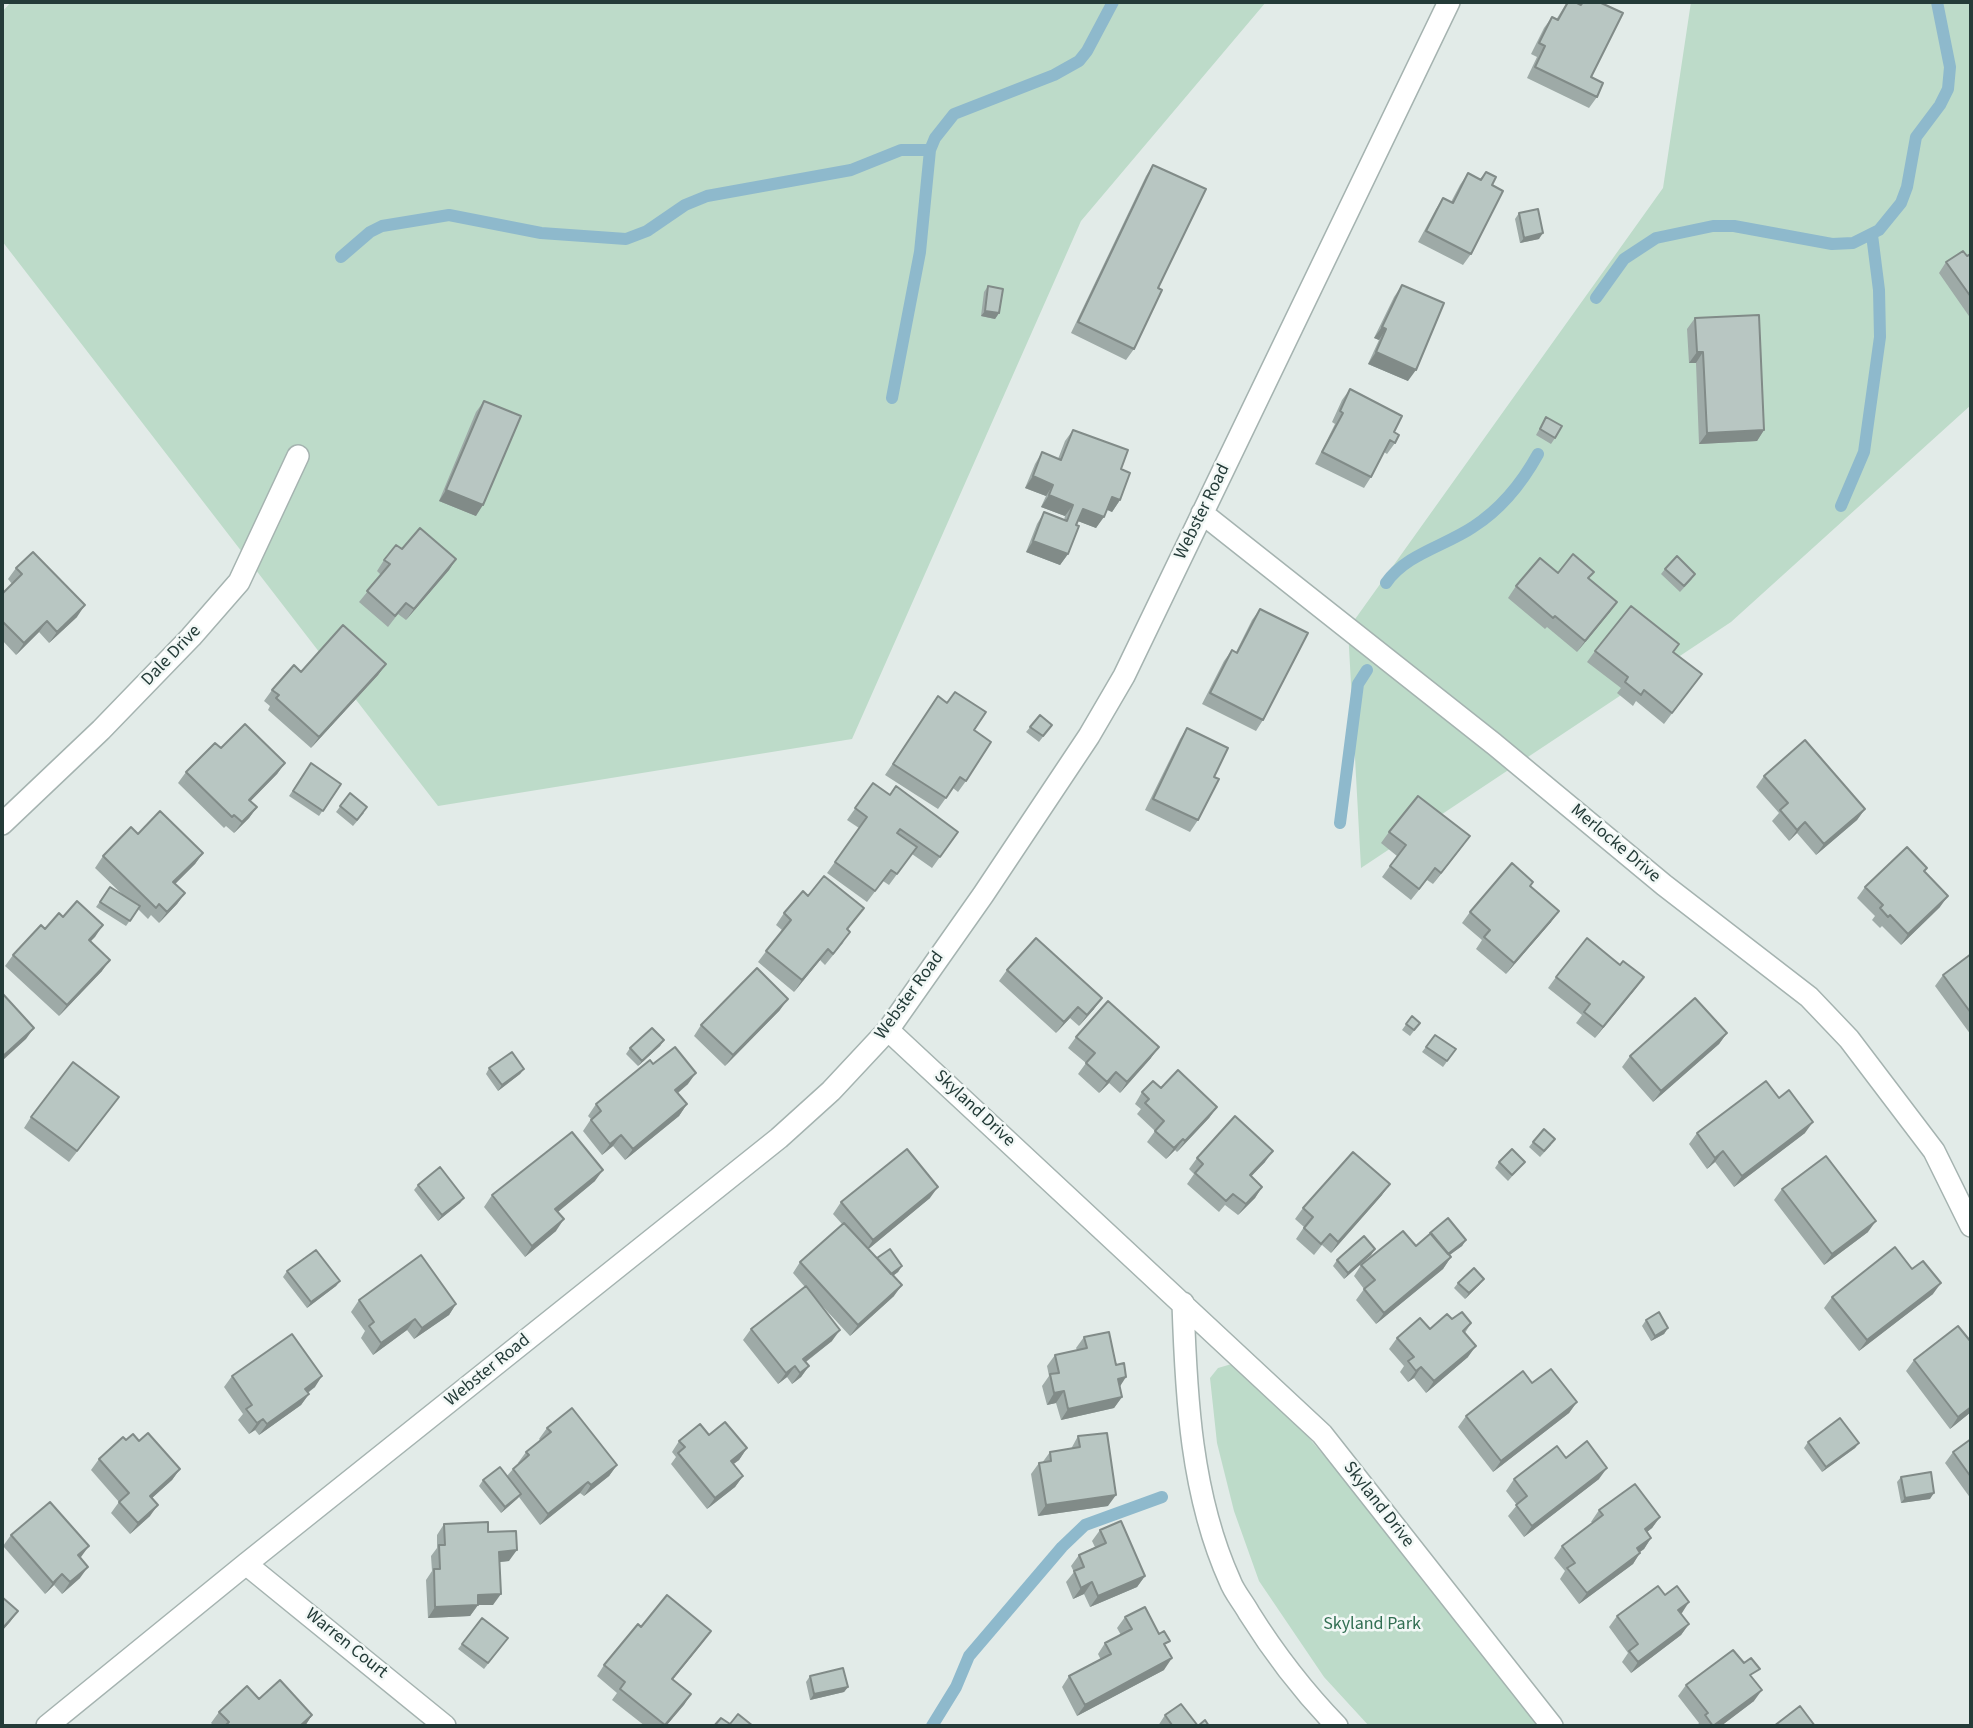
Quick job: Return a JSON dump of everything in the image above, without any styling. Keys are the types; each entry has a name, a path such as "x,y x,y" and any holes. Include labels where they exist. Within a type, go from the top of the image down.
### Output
{"street":[{"name":"Webster Road","path":"47,1726 779,1138 831,1091 888,1030 983,895 1089,736 1124,676 1449,2"},
{"name":"Dale Drive","path":"2,824 110,721 191,637 239,582 298,456"},
{"name":"Merlocke Drive","path":"1202,513 1494,744 1664,885 1809,997 1850,1039 1934,1151 1971,1226"},
{"name":"Skyland Drive","path":"888,1030 1322,1434 1552,1726"},
{"path":"1183,1303 1185,1382 1200,1487 1230,1582 1268,1642 1337,1726"},
{"name":"Warren Court","path":"246,1564 445,1726"}],"green space":[{"path":"11,2 1266,2 1081,221 852,739 438,806 2,241 2,12"},
{"path":"1691,2 1971,2 1971,405 1731,622 1361,868 1348,629 1663,188"},
{"name":"Skyland Park","path":"1235,1363 1298,1425 1360,1498 1539,1726 1369,1726 1324,1677 1259,1581 1234,1511 1217,1443 1210,1378 1218,1368"}],"building":[{"path":"1568,2 1581,5 1583,2 1599,2 1623,13 1591,77 1603,83 1597,97 1535,67 1545,46 1539,43 1552,17 1558,20"},
{"path":"1153,165 1206,189 1158,288 1162,290 1134,349 1078,322"},
{"path":"1486,172 1496,177 1492,185 1503,191 1471,254 1426,231 1443,198 1453,203 1468,173 1481,180"},
{"path":"1538,209 1543,233 1524,238 1519,213"},
{"path":"1963,251 1967,256 1971,254 1971,297 1946,262"},
{"path":"1402,285 1444,303 1416,370 1376,352 1386,329 1382,327"},
{"path":"988,286 1003,289 999,313 985,311"},
{"path":"1759,315 1764,430 1707,433 1703,352 1697,352 1695,318"},
{"path":"1350,389 1402,416 1394,432 1399,435 1395,443 1390,440 1371,477 1322,452 1343,413 1340,411"},
{"path":"484,401 521,416 483,505 446,490"},
{"path":"1546,417 1562,426 1555,438 1540,429"},
{"path":"1073,430 1128,450 1121,469 1130,473 1120,500 1112,497 1104,517 1083,509 1068,554 1033,541 1044,512 1067,521 1073,505 1049,495 1053,485 1033,476 1042,452 1061,460"},
{"path":"420,528 456,559 414,609 406,603 395,616 367,591 390,564 384,560 396,545 402,549"},
{"path":"33,552 85,605 57,632 47,621 24,643 2,621 2,594 22,574 16,568"},
{"path":"1573,554 1594,572 1588,578 1617,602 1585,641 1516,586 1540,558 1558,573"},
{"path":"1677,556 1695,574 1684,586 1665,569"},
{"path":"1631,606 1679,644 1673,652 1702,674 1672,713 1644,690 1641,695 1625,682 1628,677 1595,651"},
{"path":"1260,609 1308,633 1263,720 1210,693 1232,650 1237,653"},
{"path":"343,625 386,664 319,737 276,698 279,695 272,690 294,665 301,672"},
{"path":"955,692 986,712 974,730 991,742 966,781 960,777 946,798 893,764 938,696 947,703"},
{"path":"1040,715 1052,725 1043,736 1030,727"},
{"path":"245,724 285,763 249,800 257,807 242,822 234,815 232,817 186,772 215,743 221,748"},
{"path":"1187,728 1228,748 1214,777 1219,779 1198,820 1153,799"},
{"path":"1805,740 1865,809 1824,844 1805,822 1797,830 1780,810 1788,803 1764,776"},
{"path":"311,763 341,784 323,811 293,791"},
{"path":"873,783 890,795 896,786 958,832 940,857 900,829 897,833 917,847 897,874 891,870 875,891 835,862 867,817 855,808"},
{"path":"350,793 367,807 357,820 340,806"},
{"path":"1418,796 1470,836 1441,873 1435,868 1419,889 1390,866 1406,845 1389,832"},
{"path":"160,811 203,853 173,882 185,893 167,912 159,904 156,908 103,856 131,827 138,834"},
{"path":"1907,847 1927,868 1924,871 1948,896 1908,934 1890,915 1888,917 1880,908 1883,905 1865,887"},
{"path":"1512,863 1533,882 1530,886 1559,911 1514,963 1484,937 1490,930 1470,912"},
{"path":"824,876 864,908 847,929 850,932 833,954 828,949 802,980 766,951 791,920 784,913 803,891 808,896"},
{"path":"110,887 140,906 130,921 100,902"},
{"path":"77,901 103,925 89,940 110,960 67,1005 13,955 41,925 45,929 59,913 63,917"},
{"path":"1036,938 1102,998 1087,1015 1078,1007 1064,1022 1007,970"},
{"path":"1587,938 1620,965 1623,961 1644,977 1603,1027 1584,1012 1590,1004 1556,977"},
{"path":"1971,954 1971,1013 1943,975"},
{"path":"757,968 788,999 733,1055 701,1025"},
{"path":"2,993 34,1028 2,1057"},
{"path":"1695,998 1727,1033 1661,1091 1630,1056"},
{"path":"1108,1001 1159,1047 1127,1082 1116,1072 1107,1082 1086,1063 1095,1053 1076,1037"},
{"path":"1412,1016 1420,1023 1414,1030 1406,1024"},
{"path":"652,1028 664,1040 642,1061 630,1048"},
{"path":"1435,1035 1456,1049 1447,1061 1426,1047"},
{"path":"675,1047 696,1073 675,1090 687,1104 633,1149 621,1135 610,1144 591,1120 601,1111 596,1104 650,1060 653,1064"},
{"path":"512,1052 524,1069 502,1085 489,1068"},
{"path":"73,1062 119,1097 77,1151 31,1117"},
{"path":"1178,1070 1217,1107 1185,1141 1183,1139 1174,1148 1155,1131 1164,1121 1145,1103 1149,1099 1142,1092 1153,1081 1161,1088"},
{"path":"1766,1081 1779,1098 1789,1090 1813,1122 1742,1176 1723,1151 1715,1158 1697,1133"},
{"path":"1235,1116 1273,1151 1250,1175 1262,1187 1246,1204 1233,1194 1226,1201 1195,1173 1203,1164 1197,1158"},
{"path":"1544,1129 1555,1139 1544,1151 1533,1142"},
{"path":"572,1132 603,1170 555,1209 564,1219 532,1246 492,1195"},
{"path":"907,1149 938,1187 873,1240 841,1202"},
{"path":"1512,1149 1525,1162 1512,1175 1499,1162"},
{"path":"1353,1152 1390,1184 1338,1242 1330,1234 1321,1244 1304,1228 1313,1217 1303,1208"},
{"path":"1826,1156 1876,1221 1832,1254 1782,1189"},
{"path":"440,1167 464,1198 442,1215 418,1185"},
{"path":"1448,1218 1466,1240 1448,1254 1430,1233"},
{"path":"844,1223 902,1285 858,1325 800,1262"},
{"path":"1403,1231 1416,1246 1431,1233 1451,1257 1384,1313 1364,1289 1375,1280 1361,1265"},
{"path":"1364,1236 1375,1249 1348,1273 1337,1260"},
{"path":"1895,1247 1912,1269 1923,1261 1941,1283 1867,1340 1832,1297"},
{"path":"890,1249 902,1266 891,1274 877,1258"},
{"path":"316,1250 340,1281 311,1302 287,1271"},
{"path":"421,1255 456,1304 422,1328 415,1319 381,1343 369,1326 374,1322 359,1300"},
{"path":"1474,1268 1484,1279 1469,1293 1458,1283"},
{"path":"806,1286 840,1330 803,1359 809,1366 800,1373 795,1366 786,1373 751,1329"},
{"path":"1462,1312 1471,1323 1463,1331 1476,1346 1434,1381 1421,1367 1416,1371 1408,1361 1414,1357 1397,1338 1420,1318 1430,1329 1447,1314 1452,1319"},
{"path":"1659,1312 1668,1328 1655,1336 1646,1320"},
{"path":"1958,1326 1971,1342 1971,1407 1958,1417 1914,1360"},
{"path":"1109,1332 1116,1365 1124,1363 1126,1377 1118,1379 1122,1397 1068,1409 1064,1391 1054,1393 1050,1374 1059,1373 1055,1355 1087,1348 1084,1337"},
{"path":"292,1334 322,1376 305,1389 309,1394 267,1424 263,1419 257,1423 246,1409 252,1405 232,1376"},
{"path":"1551,1369 1577,1402 1501,1461 1466,1416 1523,1371 1532,1383"},
{"path":"572,1408 617,1465 591,1485 588,1482 548,1514 513,1469 529,1455 526,1452 551,1432 547,1428"},
{"path":"1840,1418 1859,1443 1826,1467 1808,1442"},
{"path":"725,1422 747,1448 731,1461 743,1476 715,1498 678,1453 685,1447 679,1441 700,1424 709,1435"},
{"path":"148,1433 180,1469 150,1496 158,1505 138,1523 119,1502 129,1493 99,1459 123,1437 126,1440 133,1434 139,1441"},
{"path":"1107,1433 1116,1495 1046,1505 1039,1463 1051,1461 1050,1452 1080,1447 1078,1436"},
{"path":"1971,1439 1971,1477 1953,1452"},
{"path":"1587,1441 1607,1468 1532,1526 1516,1505 1527,1496 1514,1479 1557,1446 1566,1458"},
{"path":"500,1467 521,1494 505,1507 483,1480"},
{"path":"1931,1472 1934,1493 1905,1498 1901,1477"},
{"path":"1635,1484 1660,1517 1645,1529 1651,1538 1637,1548 1640,1553 1587,1593 1567,1568 1575,1563 1562,1546 1603,1515 1599,1510"},
{"path":"50,1502 89,1546 78,1555 88,1567 70,1582 62,1574 53,1583 11,1535"},
{"path":"1121,1521 1145,1576 1098,1596 1092,1582 1081,1588 1074,1571 1084,1567 1079,1555 1106,1543 1100,1530"},
{"path":"488,1522 488,1532 516,1531 517,1550 499,1552 501,1594 478,1595 478,1605 435,1607 434,1569 440,1569 439,1545 445,1545 444,1524"},
{"path":"1658,1586 1665,1595 1677,1586 1689,1602 1678,1610 1689,1624 1638,1662 1629,1651 1638,1644 1617,1616"},
{"path":"667,1595 711,1631 672,1679 691,1694 665,1725 620,1689 625,1682 604,1665 638,1624 641,1627"},
{"path":"2,1597 18,1611 2,1629"},
{"path":"1145,1607 1159,1634 1164,1631 1170,1641 1164,1644 1172,1658 1085,1705 1069,1676 1111,1654 1105,1643 1132,1629 1125,1617"},
{"path":"482,1618 508,1638 488,1663 462,1644"},
{"path":"1733,1650 1744,1663 1751,1658 1760,1669 1750,1675 1762,1690 1713,1726 1705,1715 1708,1713 1686,1685"},
{"path":"843,1668 848,1687 814,1694 810,1676"},
{"path":"280,1680 312,1715 300,1726 225,1726 229,1722 219,1712 247,1686 259,1699"},
{"path":"1181,1704 1198,1726 1170,1726 1172,1725 1165,1715"},
{"path":"1800,1706 1815,1726 1774,1726"},
{"path":"738,1714 753,1726 714,1726 721,1718 730,1724"},
{"path":"1205,1720 1209,1726 1198,1726"}],"waterway":[{"path":"892,398 920,252 930,150 935,138 954,114 1054,75 1079,61 1113,2"},
{"path":"1596,298 1624,259 1656,238 1713,226 1734,226 1832,244 1853,243 1879,230 1901,203 1907,187 1916,137 1940,105 1948,89 1950,67 1937,2"},
{"path":"341,257 370,232 382,226 449,215 541,233 626,239 647,231 685,205 707,196 851,170 901,150 930,150"},
{"path":"1841,506 1864,452 1880,337 1879,290 1872,235"},
{"path":"1386,583 1404,565 1462,534 1493,512 1518,485 1538,454"},
{"path":"1340,823 1358,684 1367,670"},
{"path":"932,1726 956,1687 969,1656 1062,1547 1085,1525 1162,1497"}]}
